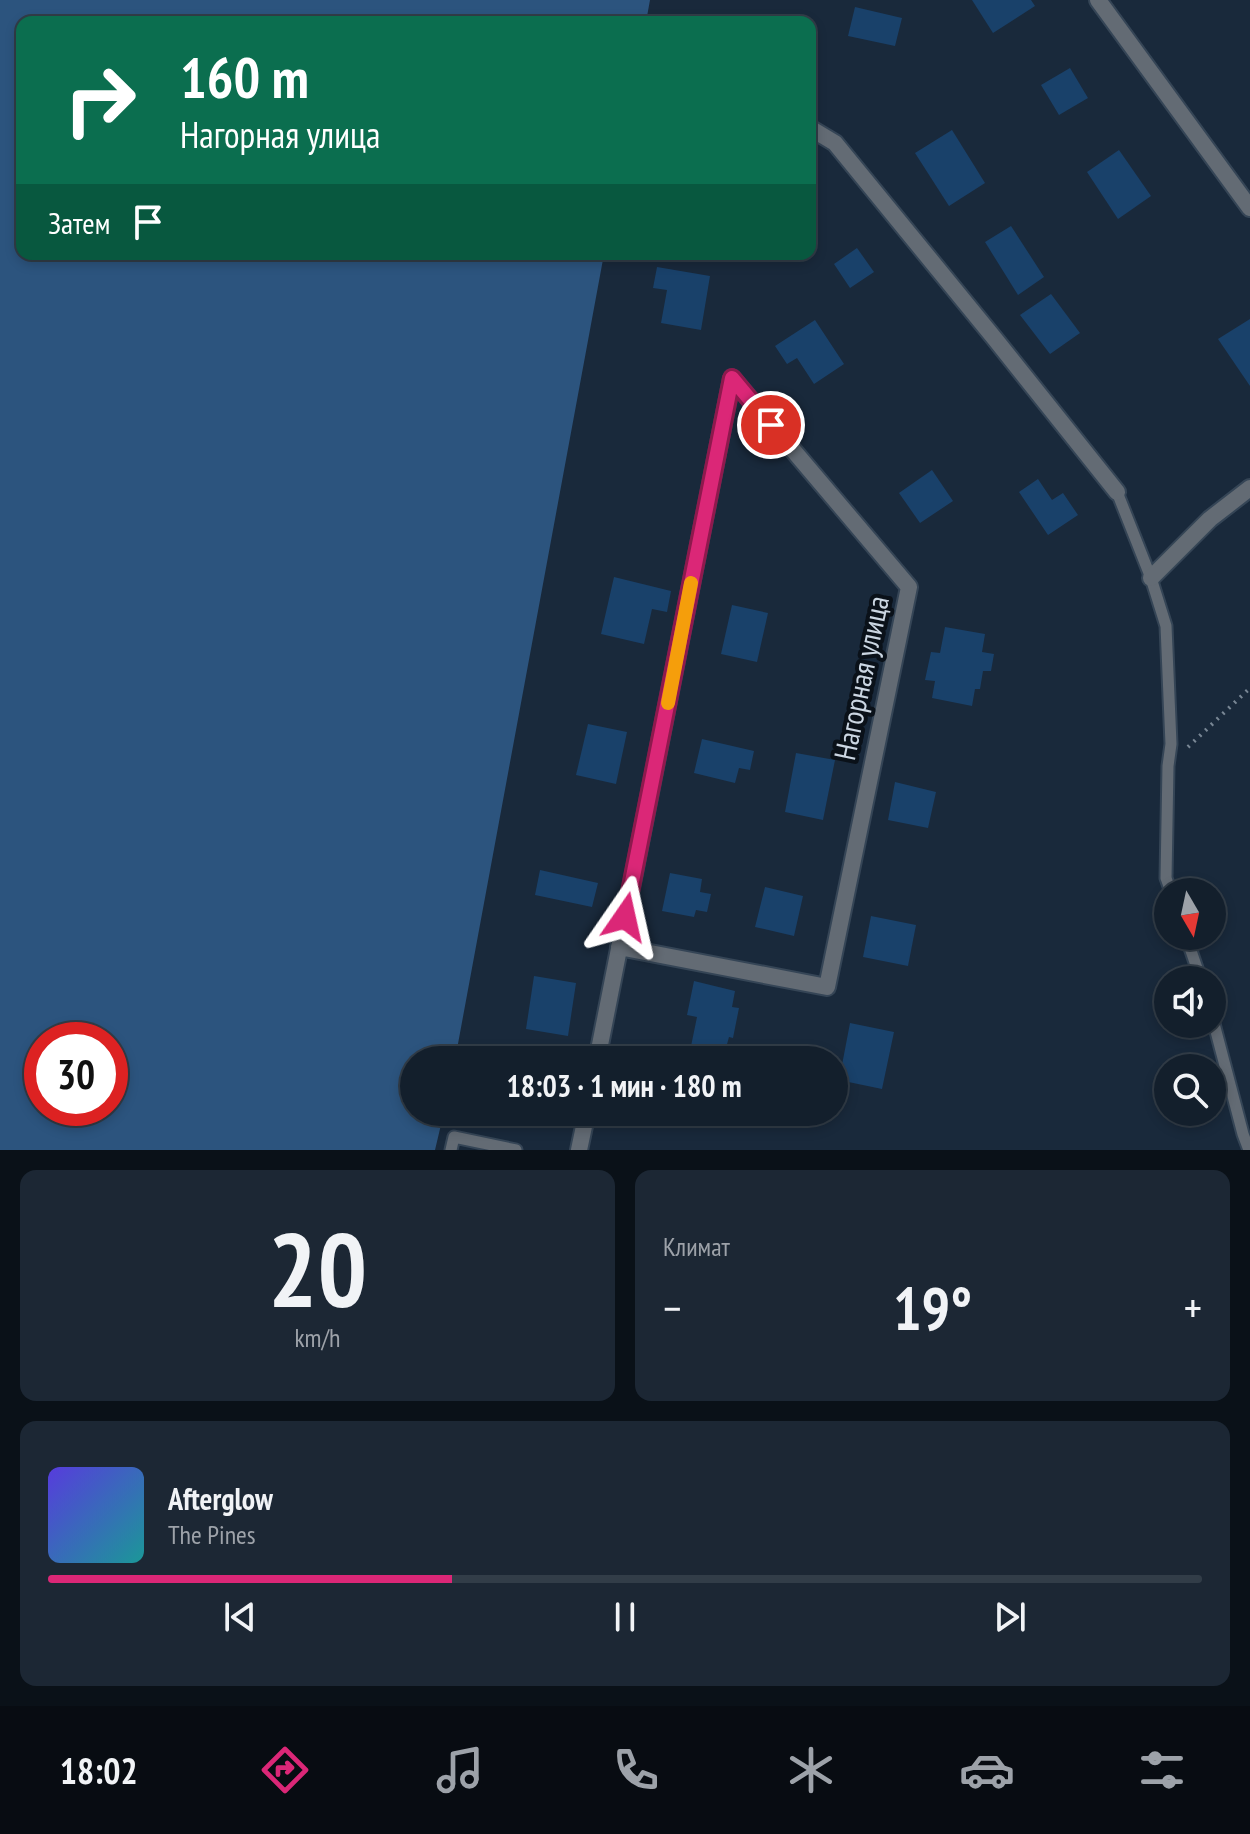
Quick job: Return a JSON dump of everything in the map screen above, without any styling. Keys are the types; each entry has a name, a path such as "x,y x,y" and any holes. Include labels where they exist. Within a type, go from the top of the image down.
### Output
{"street":[{"path":"1098,0 1250,208"},
{"path":"816,132 835,143 1117,492"},
{"name":"Нагорная улица","path":"600,1046 619,947 732,378 909,587 827,987 619,947"},
{"path":"1151,578 1210,519 1250,488"},
{"path":"579,1150 584,1126"}],"lane":[{"path":"1117,492 1166,626 1171,744 1166,878"},
{"path":"1218,1038 1249,1150"},
{"path":"451,1150 454,1137 516,1150"}],"path":[{"path":"1168,766 1250,688"}],"shaded area":[{"path":"0,0 650,0 647,16 16,16 16,260 603,260 458,1046 400,1046 400,1126 441,1126 435,1150 0,1150"}],"building":[{"path":"972,0 1031,0 1035,6 993,33"},
{"path":"855,7 902,18 895,46 848,36"},
{"path":"1070,68 1088,98 1059,115 1041,85"},
{"path":"952,130 985,183 949,206 915,153"},
{"path":"1119,150 1151,196 1118,219 1087,172"},
{"path":"1011,226 1044,277 1018,295 985,242"},
{"path":"857,248 874,272 850,288 834,264"},
{"path":"657,267 710,276 701,330 661,323 667,290 653,288"},
{"path":"1051,294 1080,333 1050,354 1020,315"},
{"path":"1250,319 1250,386 1218,339"},
{"path":"815,320 844,364 814,384 797,358 787,364 775,346"},
{"path":"932,470 953,501 920,523 899,493"},
{"path":"1038,479 1052,500 1063,493 1078,515 1048,535 1019,492"},
{"path":"614,577 671,591 667,612 652,609 644,644 601,634"},
{"path":"732,605 768,613 757,662 721,654"},
{"path":"945,627 985,634 982,652 994,654 991,671 983,671 980,689 975,689 972,706 932,698 935,681 925,680 931,652 940,653"},
{"path":"588,724 627,732 616,784 576,775"},
{"path":"702,739 754,751 750,770 739,768 735,783 694,773"},
{"path":"796,753 835,760 823,820 785,812"},
{"path":"895,782 936,792 928,828 888,820"},
{"path":"540,870 598,883 592,907 535,895"},
{"path":"670,873 702,879 700,892 711,894 707,912 696,910 694,917 662,911"},
{"path":"765,887 803,896 794,936 755,927"},
{"path":"871,916 916,925 908,966 863,957"},
{"path":"534,976 576,983 568,1036 526,1029"},
{"path":"694,981 735,991 732,1007 739,1008 733,1038 729,1037 727,1046 691,1046 697,1017 687,1015"},
{"path":"850,1023 894,1032 882,1089 848,1082 846,1046"}],"slow traffic":[{"path":"668,703 691,583"}],"route":[{"path":"625,917 732,378 771,425"}]}
